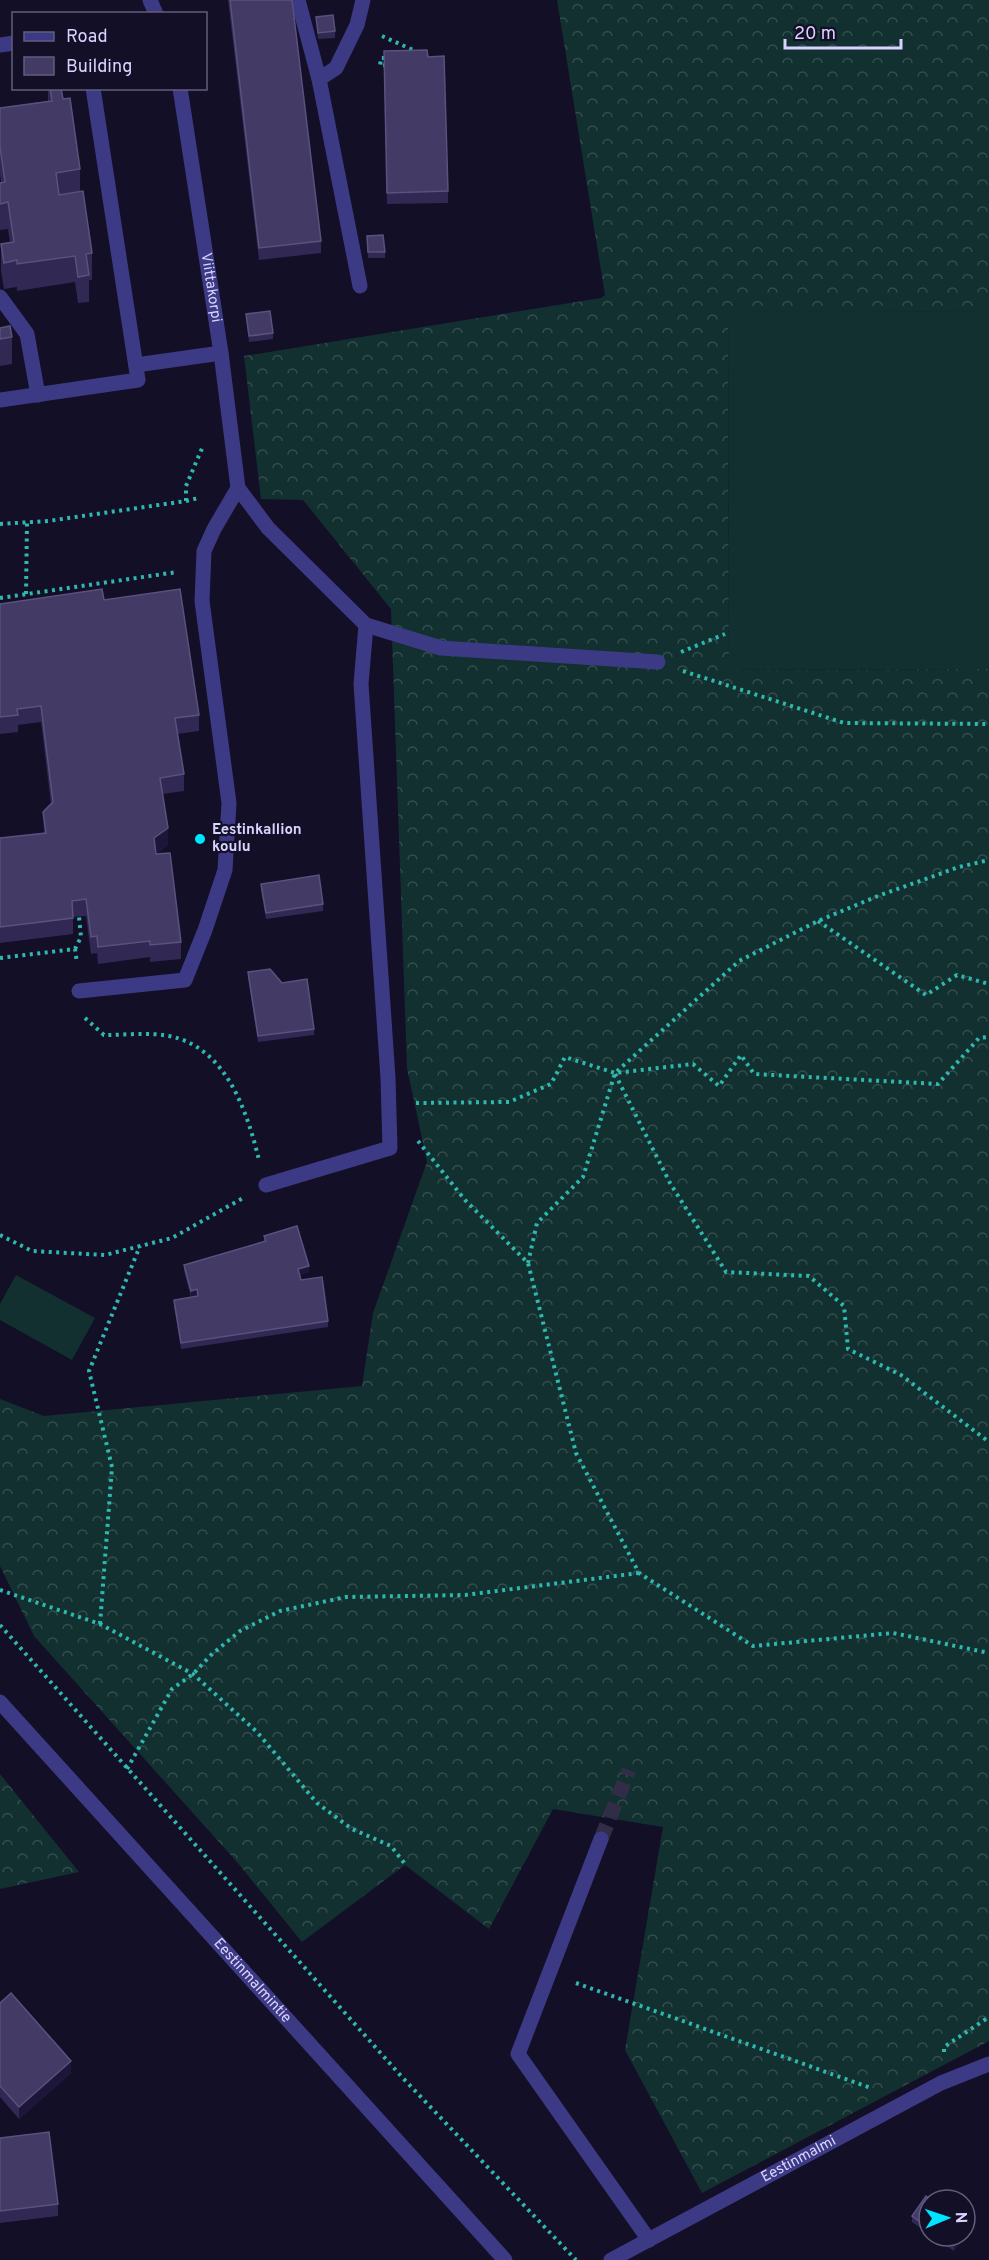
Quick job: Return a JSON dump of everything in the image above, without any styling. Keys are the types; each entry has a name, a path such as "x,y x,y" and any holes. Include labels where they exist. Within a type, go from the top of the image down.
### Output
{"street":[{"path":"298,0 319,79 360,286"},
{"path":"319,79 336,68 357,25 363,0"},
{"path":"0,400 138,380 93,90"},
{"name":"Viittakorpi","path":"180,90 221,353 238,488"},
{"path":"0,297 27,334 38,395"},
{"path":"136,365 221,353"},
{"path":"79,991 185,980 206,930 225,870 230,803 202,601 204,551 238,488 268,528 366,625 441,648 658,662"},
{"path":"266,1185 390,1148 361,684 366,625"},
{"name":"Eestinmalmintie","path":"0,1702 505,2260"},
{"path":"601,1839 518,2054 649,2240"},
{"name":"Eestinmalmi","path":"611,2260 941,2083 989,2064"}],"path":[{"path":"357,25 413,50 417,57 408,58"},
{"path":"390,58 381,58 380,66 392,65"},
{"path":"0,524 186,501"},
{"path":"26,594 27,522"},
{"path":"0,598 204,568"},
{"path":"658,662 725,634"},
{"path":"658,662 706,681 844,723 989,724"},
{"path":"989,860 958,867 818,921 739,961 615,1073 583,1177 537,1223 528,1263 576,1453 639,1572 753,1646 893,1633 989,1653"},
{"path":"0,1235 32,1251 105,1255 172,1238 266,1185 248,1122 227,1075 207,1054 185,1040 167,1036 104,1035 85,1018 79,991 75,949 81,937 79,916"},
{"path":"818,921 926,995 957,975 989,984"},
{"path":"0,958 75,949"},
{"path":"388,1104 509,1102 551,1084 565,1057 615,1073 693,1064 719,1086 741,1055 754,1074 938,1083 979,1038 989,1036"},
{"path":"615,1073 670,1183 726,1272 809,1276 844,1306 848,1349 902,1375 989,1442"},
{"path":"388,1104 465,1200 528,1263"},
{"path":"100,1624 112,1467 89,1371 140,1246"},
{"path":"127,1769 172,1689 193,1674 240,1631 280,1611 346,1597 465,1595 639,1572"},
{"path":"0,1590 100,1624 193,1674 257,1732 317,1803 352,1829 391,1846 405,1864"},
{"path":"0,1625 401,2076 576,2260"},
{"path":"549,1974 909,2101"}],"green space":[{"path":"557,0 989,0 989,311 728,313 729,670 989,669 989,2041 702,2193 625,2050 663,1827 553,1809 489,1929 405,1865 302,1942 237,1862 34,1636 0,1566 0,1399 44,1416 362,1386 373,1313 427,1162 407,1068 391,609 303,500 261,499 244,356 601,298 605,295"},
{"path":"989,311 989,669 729,670 728,312"},
{"path":"16,1275 95,1318 72,1360 0,1320 0,1304"},
{"path":"0,1774 79,1872 0,1889"}],"building":[{"path":"230,0 292,0 321,241 259,248"},
{"path":"333,15 335,31 318,33 316,17"},
{"path":"427,50 428,57 444,56 448,191 387,193 384,51"},
{"path":"50,90 61,90 63,99 70,98 80,169 56,173 59,195 83,191 92,253 86,254 89,275 78,277 75,256 17,264 17,260 4,263 1,244 14,242 8,202 0,204 0,183 5,182 0,147 0,108 52,101"},
{"path":"383,235 385,252 368,252 367,236"},
{"path":"270,311 273,333 249,336 246,314"},
{"path":"10,326 12,337 0,339 0,328"},
{"path":"102,589 104,600 180,589 199,715 175,718 184,774 160,778 168,828 154,838 156,854 170,853 181,942 150,945 150,941 98,947 97,936 91,937 86,899 72,901 73,918 0,927 0,838 46,833 43,812 53,802 41,706 17,709 18,715 0,717 0,604"},
{"path":"319,875 323,904 266,913 261,884"},
{"path":"270,969 282,983 307,979 314,1029 258,1036 248,972"},
{"path":"297,1226 309,1266 298,1269 301,1280 322,1277 328,1321 181,1343 174,1300 198,1296 197,1289 191,1291 184,1265 266,1241 264,1236"},
{"path":"11,1993 71,2061 19,2107 0,2086 0,2003"},
{"path":"49,2132 58,2204 0,2211 0,2138"},
{"path":"917,2209 917,2220 912,2216"}],"tunnel":[{"path":"601,1839 629,1770"}],"place":[{"name":"Eestinkallion koulu","path":"200,839"}]}
